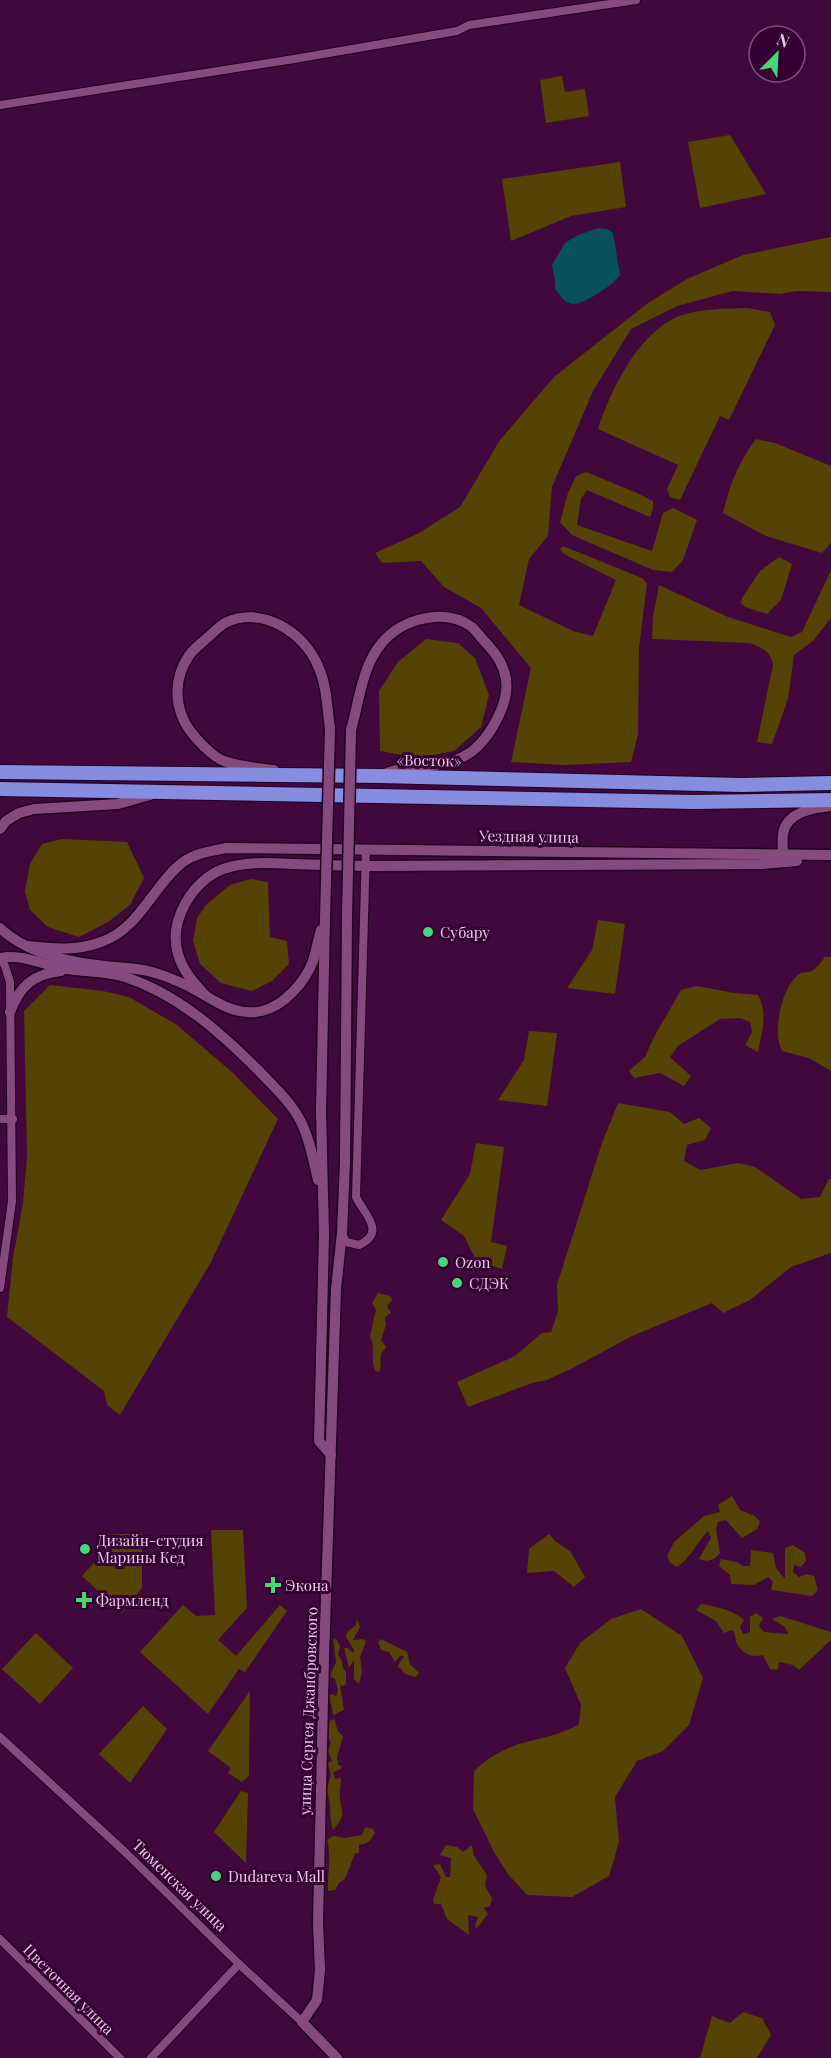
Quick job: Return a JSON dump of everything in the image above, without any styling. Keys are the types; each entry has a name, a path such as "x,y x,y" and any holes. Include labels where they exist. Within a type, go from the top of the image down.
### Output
{"highway":[{"name":"«Восток»","path":"0,772 380,776 742,785 831,783"},
{"path":"0,789 694,802 831,801"}],"street":[{"path":"0,105 457,31 469,24 636,0"},
{"name":"улица Сергея Джанбровского","path":"302,2022 317,2000 320,1970 318,1923 324,1657 336,1289 342,1233 345,1162 351,730 371,661 386,638 408,623 435,617 462,622 472,627 499,657 505,670 506,683 502,709 487,736 477,747 454,761 437,766 398,769 380,776"},
{"path":"294,775 224,761 204,747 188,730 177,703 177,685 191,653 223,624 254,618 274,622 293,633 310,649 318,664 325,692 330,729 321,1111 323,1198 320,1441 332,1455"},
{"path":"0,829 6,821 19,813 34,809 118,804 157,793"},
{"path":"783,858 783,835 789,822 803,811 831,806"},
{"name":"Уездная улица","path":"28,946 65,950 104,942 122,931 143,910 183,862 202,852 226,848 831,857"},
{"path":"342,1233 346,1242 359,1245 365,1242 372,1233 370,1220 356,1197 366,849"},
{"name":"Уездная улица","path":"205,994 183,969 177,951 180,917 187,900 196,887 208,876 235,866 259,863 366,866 751,864 783,858"},
{"path":"0,928 16,941 66,959 100,966 153,972 205,994 225,1008 242,1012 262,1011 278,1004 292,993 305,977 312,963 326,919"},
{"path":"0,1288 12,1201 13,1119 10,982 0,958 11,956 69,969 102,972 127,978 152,989 195,1014 241,1053 287,1101 309,1139 323,1198"},
{"path":"10,1012 16,995 35,978 51,972 100,966"},
{"path":"0,1119 13,1119"},
{"path":"338,1264 344,1251 352,1244"},
{"name":"Тюменская улица","path":"0,1737 130,1857 337,2058"},
{"name":"Цветочная улица","path":"0,1939 120,2058"},
{"path":"151,2058 238,1964"}],"shaded area":[{"path":"562,76 565,92 585,89 589,116 546,123 540,80"},
{"path":"730,135 766,194 700,208 688,142"},
{"path":"620,162 626,207 571,216 511,241 502,179"},
{"path":"599,228 613,233 620,275 591,298 573,304 567,302 555,289 552,265 565,243 578,235"},
{"path":"831,237 831,292 796,291 780,294 733,291 677,306 631,329 593,391 552,487 548,536 529,559 519,605 573,631 593,636 616,580 564,554 560,549 563,546 642,578 647,583 639,648 638,734 631,762 565,765 511,762 531,668 481,608 444,587 421,561 382,563 375,553 419,533 460,507 500,440 554,377 648,303 687,279 743,255"},
{"path":"748,308 770,312 775,325 729,420 720,416 680,500 670,497 667,489 678,465 598,429 610,397 639,349 664,324 679,316 696,312"},
{"path":"756,439 775,443 831,466 831,543 822,553 766,536 723,513 735,474"},
{"path":"586,472 653,501 653,509 650,517 587,490 581,499 577,525 652,551 663,513 673,508 697,520 683,560 672,572 653,570 572,535 560,522 568,493 576,476"},
{"path":"779,557 792,564 781,600 767,614 745,607 741,603 742,598 760,571"},
{"path":"831,570 831,618 813,641 794,655 788,699 772,744 757,742 773,665 770,656 765,651 750,643 652,639 653,617 659,585 728,617 791,637 802,632"},
{"path":"426,639 458,643 475,658 489,695 481,727 454,751 418,758 380,751 379,691 398,662"},
{"path":"62,839 127,842 144,878 130,905 108,922 79,937 48,927 30,910 25,891 30,864 42,844"},
{"path":"251,879 268,882 270,937 287,941 289,964 272,981 252,991 221,983 200,964 193,941 197,918 206,905 230,885"},
{"path":"598,920 625,924 615,994 567,988 592,950"},
{"path":"825,957 831,957 831,1071 809,1058 782,1051 778,1033 780,1011 787,990 800,974 814,970"},
{"path":"50,985 103,991 129,997 177,1025 233,1073 278,1119 211,1262 120,1415 107,1405 104,1391 7,1317 13,1258 23,1203 27,1156 24,1011"},
{"path":"697,986 758,995 763,1015 758,1052 745,1045 752,1032 750,1022 740,1018 720,1019 678,1046 670,1057 691,1076 684,1086 660,1073 634,1078 629,1071 645,1057 681,990"},
{"path":"529,1031 557,1033 547,1106 498,1100 524,1060"},
{"path":"618,1103 670,1112 684,1124 699,1118 711,1128 705,1140 687,1145 684,1161 700,1170 738,1163 755,1167 801,1199 820,1197 831,1179 831,1253 791,1267 750,1300 723,1313 712,1303 632,1336 547,1380 532,1383 468,1407 457,1382 515,1356 542,1333 551,1332 558,1311 557,1285 602,1143"},
{"path":"476,1143 504,1147 491,1242 507,1246 502,1269 476,1260 464,1236 441,1220 470,1174"},
{"path":"378,1293 390,1296 392,1300 387,1306 391,1313 385,1317 386,1325 381,1340 386,1347 381,1354 380,1371 376,1372 370,1336 376,1310 372,1303"},
{"path":"732,1496 740,1510 755,1516 760,1522 757,1529 742,1538 726,1520 718,1522 716,1530 720,1553 714,1559 707,1561 699,1559 711,1538 708,1531 682,1564 677,1567 670,1563 667,1556 674,1542 704,1516 720,1512 718,1505"},
{"path":"211,1530 243,1530 247,1608 218,1640 236,1656 280,1605 287,1611 245,1672 239,1669 208,1714 140,1652 183,1605 196,1616 215,1615"},
{"path":"142,1533 142,1588 122,1613 82,1576 103,1553 104,1535"},
{"path":"549,1534 570,1551 585,1577 574,1587 554,1571 527,1573 529,1549"},
{"path":"793,1545 805,1553 806,1561 801,1567 794,1565 793,1572 799,1577 806,1574 814,1576 818,1590 812,1596 771,1590 773,1582 768,1577 754,1585 731,1584 730,1575 719,1566 721,1559 750,1566 751,1550 773,1553 776,1568 785,1579 785,1548"},
{"path":"701,1604 724,1609 739,1616 744,1620 740,1627 743,1634 750,1632 750,1617 756,1613 763,1618 759,1626 764,1632 788,1634 785,1627 772,1619 780,1616 831,1632 831,1640 799,1670 793,1665 779,1662 778,1670 770,1669 763,1655 752,1655 742,1650 732,1630 724,1633 716,1621 696,1610"},
{"path":"641,1609 682,1636 703,1678 689,1725 663,1751 637,1761 615,1797 619,1842 609,1876 572,1897 527,1895 508,1874 494,1852 473,1809 474,1771 485,1761 505,1750 560,1733 579,1724 581,1705 565,1668 580,1643 611,1619"},
{"path":"357,1619 360,1627 353,1640 364,1639 366,1642 360,1657 362,1672 359,1684 354,1679 354,1660 349,1668 344,1648 348,1648 353,1653 354,1650 346,1637 347,1632 356,1625"},
{"path":"36,1633 73,1668 40,1704 2,1669"},
{"path":"333,1638 340,1646 338,1654 346,1671 346,1684 340,1685 344,1710 333,1715 329,1695 333,1694 336,1697 338,1690 335,1679 331,1677 336,1662"},
{"path":"381,1639 407,1652 410,1664 419,1673 416,1677 405,1674 398,1666 404,1656 400,1656 395,1662 389,1652 381,1650 378,1642"},
{"path":"250,1691 249,1776 242,1782 228,1773 231,1768 208,1751"},
{"path":"143,1706 167,1729 130,1783 99,1754"},
{"path":"334,1719 338,1731 343,1736 337,1758 338,1765 342,1766 341,1769 333,1772 335,1779 341,1778 342,1815 333,1830 326,1791 331,1776 328,1763 332,1761 328,1751 331,1743 327,1736 330,1721"},
{"path":"241,1791 248,1793 246,1863 214,1832"},
{"path":"365,1827 373,1829 375,1833 368,1842 359,1845 359,1853 355,1853 345,1879 335,1890 328,1891 327,1840 333,1836 345,1838 362,1835"},
{"path":"446,1845 457,1847 463,1852 472,1845 474,1856 487,1875 485,1886 492,1898 490,1906 484,1908 488,1914 476,1929 478,1917 468,1915 469,1935 447,1919 441,1904 434,1904 433,1900 441,1877 433,1865 440,1864 446,1877 450,1877 451,1858 440,1855"},
{"path":"743,2012 762,2018 771,2035 757,2058 700,2058 712,2016 730,2023"}],"place":[{"name":"Субару","path":"428,932"},
{"name":"Ozon","path":"443,1262"},
{"name":"СДЭК","path":"457,1283"},
{"name":"Дизайн-студия Марины Кед","path":"85,1549"},
{"name":"Экона","path":"273,1585"},
{"name":"Фармленд","path":"84,1600"},
{"name":"Dudareva Mall","path":"216,1876"}]}
